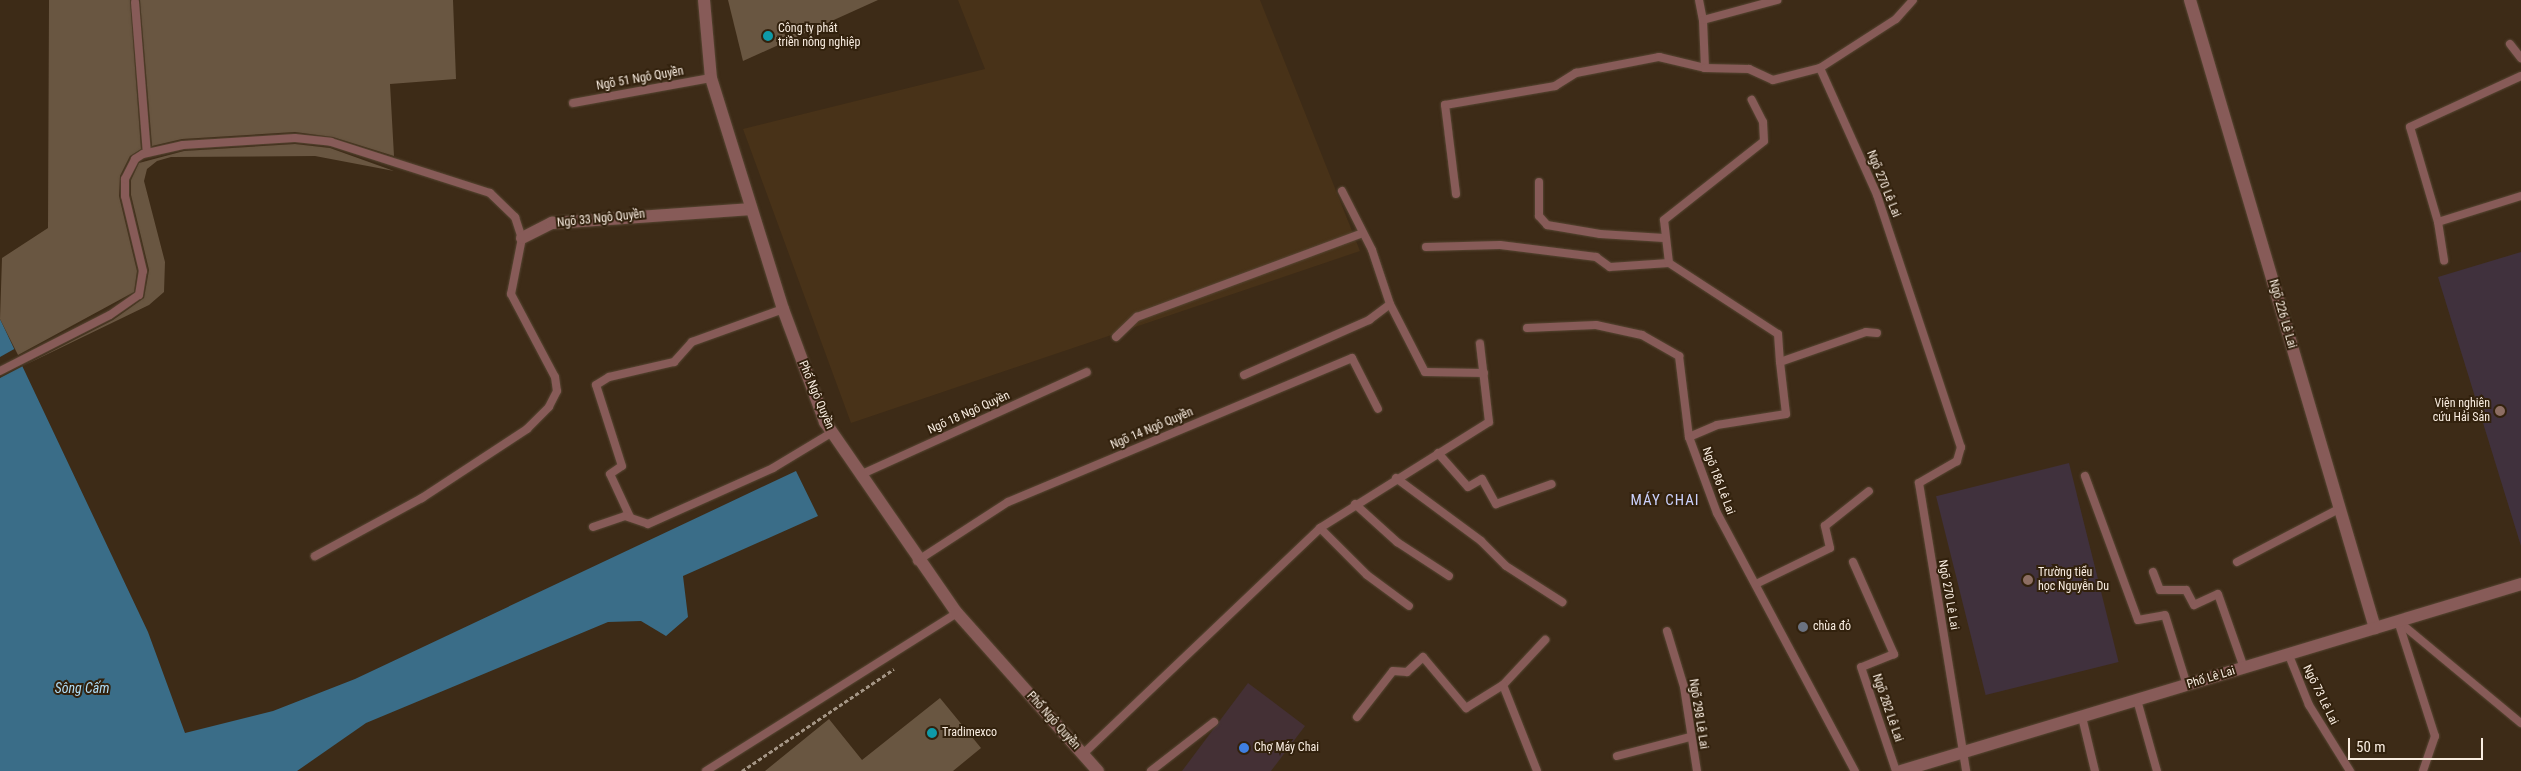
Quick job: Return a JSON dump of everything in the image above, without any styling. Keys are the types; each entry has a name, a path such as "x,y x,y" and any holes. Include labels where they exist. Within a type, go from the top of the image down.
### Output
{"street":[{"name":"Phố Ngô Quyền","path":"704,0 711,78 750,209 784,309 831,433 917,562 956,614 1098,771"},
{"name":"Ngõ 226 Lê Lai","path":"2190,0 2375,628"},
{"name":"Ngõ 33 Ngô Quyền","path":"522,238 552,223 750,209"},
{"name":"Phố Lê Lai","path":"1900,771 2521,584"}],"lane":[{"path":"1699,0 1703,20 1705,68"},
{"path":"1703,20 1777,0"},
{"path":"1456,194 1445,105 1554,86 1576,73 1660,57 1705,68 1749,68 1772,80 1820,68 1896,19 1913,0"},
{"path":"135,2 147,153"},
{"path":"2510,44 2521,58"},
{"name":"Ngõ 270 Lê Lai","path":"1820,68 1877,196 1961,447 1957,461 1919,483 1960,753"},
{"path":"2444,261 2438,222 2410,126 2521,76"},
{"name":"Ngõ 51 Ngô Quyền","path":"573,103 711,78"},
{"path":"1669,264 1664,238 1664,220 1764,141 1763,122 1752,100"},
{"path":"0,371 110,315 139,295 143,271 125,196 125,180 135,159 147,153 183,145 295,138 331,142 396,161 490,193 506,204 522,238 511,294 555,377 557,390 549,407 526,429 422,498 315,556"},
{"path":"1539,182 1539,216 1547,224 1600,234 1664,238"},
{"path":"1342,190 1363,232 1390,304 1425,372 1484,372"},
{"path":"2438,222 2521,196"},
{"path":"1116,337 1137,317 1363,232"},
{"path":"1426,247 1500,245 1596,257 1610,267 1669,264 1778,334 1786,414 1717,424 1689,437"},
{"path":"1244,375 1369,320 1390,304"},
{"path":"630,517 610,474 622,466 596,385 609,377 674,362 689,344 784,309"},
{"name":"Ngõ 186 Lê Lai","path":"1527,328 1596,325 1642,335 1679,356 1689,437 1717,513 1855,771"},
{"path":"1780,362 1866,332 1877,333"},
{"path":"1082,754 1320,528 1354,504 1489,422 1480,344"},
{"name":"Ngõ 14 Ngô Quyền","path":"917,562 1008,502 1352,358 1378,408"},
{"name":"Ngõ 18 Ngô Quyền","path":"860,475 1087,372"},
{"path":"593,528 630,517 648,524 756,476 831,433"},
{"path":"1438,454 1468,488 1482,479 1496,504 1552,484"},
{"path":"2085,476 2138,620 2165,615 2186,685"},
{"path":"1396,478 1481,541 1506,566 1562,602"},
{"path":"1756,584 1830,548 1825,526 1869,491"},
{"path":"1354,504 1397,542 1449,576"},
{"path":"2237,562 2339,509"},
{"path":"1320,528 1367,575 1409,606"},
{"name":"Ngõ 282 Lê Lai","path":"1853,562 1894,654 1861,667 1896,771"},
{"path":"2153,572 2160,590 2186,590 2194,605 2218,594 2244,668"},
{"path":"706,771 956,614"},
{"path":"2398,621 2521,723"},
{"path":"2398,621 2434,736 2423,771"},
{"name":"Ngõ 298 Lê Lai","path":"1668,631 1684,687 1690,736 1697,771"},
{"path":"1357,717 1393,670 1407,672 1423,657 1466,708 1503,686 1545,640"},
{"name":"Ngõ 73 Lê Lai","path":"2288,653 2309,705 2350,771"},
{"path":"1503,686 1537,771"},
{"path":"2137,700 2157,771"},
{"path":"2082,717 2095,771"},
{"path":"1151,771 1214,722"},
{"path":"1617,756 1690,736"},
{"path":"1960,753 1966,771"}],"shaded area":[{"path":"958,0 1260,0 1360,251 851,423 743,129 985,69"},
{"name":"Viện nghiên cứu Hải Sản","path":"2521,252 2521,546 2438,277"},
{"name":"Trường tiểu học Nguyễn Du","path":"2069,463 2119,662 1986,695 1936,496"},
{"name":"Chợ Máy Chai","path":"1248,683 1305,726 1271,771 1182,771"}],"water":[{"name":"Sông Cấm","path":"0,319 148,632 185,733 273,711 355,679 796,471 818,516 683,576 688,617 666,636 641,621 608,622 366,723 297,771 0,771"}],"pier":[{"path":"16,348 23,366 0,378 0,357"}],"building":[{"path":"49,0 130,0 141,149 130,156 120,176 119,196 137,271 134,292 18,355 0,319 2,258 48,228"},
{"path":"140,0 453,0 456,79 390,84 394,156 333,137 295,132 182,139 152,146"},
{"name":"Công ty phát triền nông nghiệp","path":"728,0 878,0 743,61"},
{"path":"295,144 330,148 394,171 315,156 171,157 157,161 147,169 144,181 165,262 164,292 149,305 23,366 113,320 144,298 149,270 131,195 131,180 139,163 184,151"},
{"name":"Tradimexco","path":"940,698 981,748 953,771 765,771 829,719 862,760"}],"place":[{"name":"Công ty phát triền nông nghiệp","path":"768,36"},
{"name":"Viện nghiên cứu Hải Sản","path":"2500,411"},
{"name":"Trường tiểu học Nguyễn Du","path":"2028,580"},
{"name":"chùa đỏ","path":"1803,627"},
{"name":"Tradimexco","path":"932,733"},
{"name":"Chợ Máy Chai","path":"1244,748"}],"district":[{"name":"MÁY CHAI","path":"1665,501"}]}
